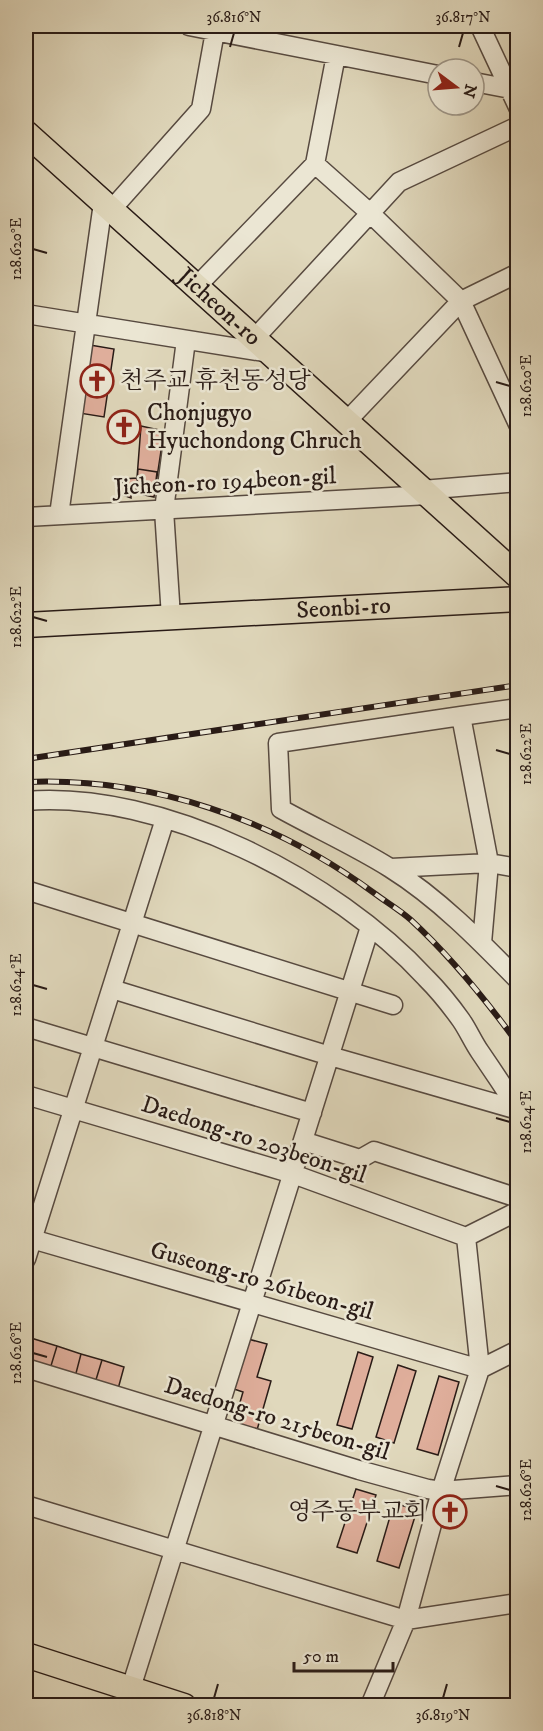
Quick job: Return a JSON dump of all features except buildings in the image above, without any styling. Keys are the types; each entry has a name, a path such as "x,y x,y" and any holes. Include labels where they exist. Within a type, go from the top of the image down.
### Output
{"main road":[{"name":"Jicheon-ro","path":"26,133 518,576"},
{"name":"Seonbi-ro","path":"26,624 518,599"},
{"path":"26,1655 181,1705"}],"street":[{"path":"189,26 215,28 426,73"},
{"path":"480,26 513,89 518,107"},
{"path":"59,515 86,324 107,207 201,109 215,28"},
{"path":"196,287 315,164 336,55"},
{"path":"486,84 513,89"},
{"path":"26,314 186,340 262,346 370,213 399,182 518,126"},
{"path":"315,164 370,213 461,301 518,424"},
{"path":"346,422 461,301 518,273"},
{"path":"171,617 164,510 186,340"},
{"name":"Jicheon-ro 194beon-gil","path":"26,517 425,493 518,482"},
{"path":"518,708 278,743 281,809 391,868 440,906 483,944 518,980"},
{"path":"461,716 489,863 483,944"},
{"path":"26,801 67,801 99,805 165,819 228,842 304,881 370,927 440,994 461,1020 518,1109"},
{"path":"26,1259 165,819"},
{"path":"391,868 489,863 518,868"},
{"path":"26,890 393,1005"},
{"path":"131,1688 370,927"},
{"path":"111,988 330,1056 518,1109"},
{"path":"26,1027 312,1113"},
{"name":"Daedong-ro 203beon-gil","path":"26,1095 293,1174 466,1237"},
{"path":"303,1141 360,1159 374,1151 518,1198"},
{"path":"370,1706 406,1620 441,1491 480,1369 466,1237 518,1211"},
{"name":"Guseong-ro 261beon-gil","path":"32,1239 480,1369"},
{"path":"480,1369 518,1350"},
{"name":"Daedong-ro 215beon-gil","path":"26,1368 359,1470 441,1491 518,1485"},
{"path":"26,1504 406,1620 518,1603"}],"railway":[{"path":"26,759 518,685"},
{"path":"26,782 73,782 165,795 253,824 295,844 335,867 411,920 468,979 518,1044"}],"place":[{"name":"천주교 휴천동성당","path":"97,381"},
{"name":"Chonjugyo Hyuchondong Chruch","path":"124,427"},
{"name":"영주동부교회","path":"450,1512"}]}
